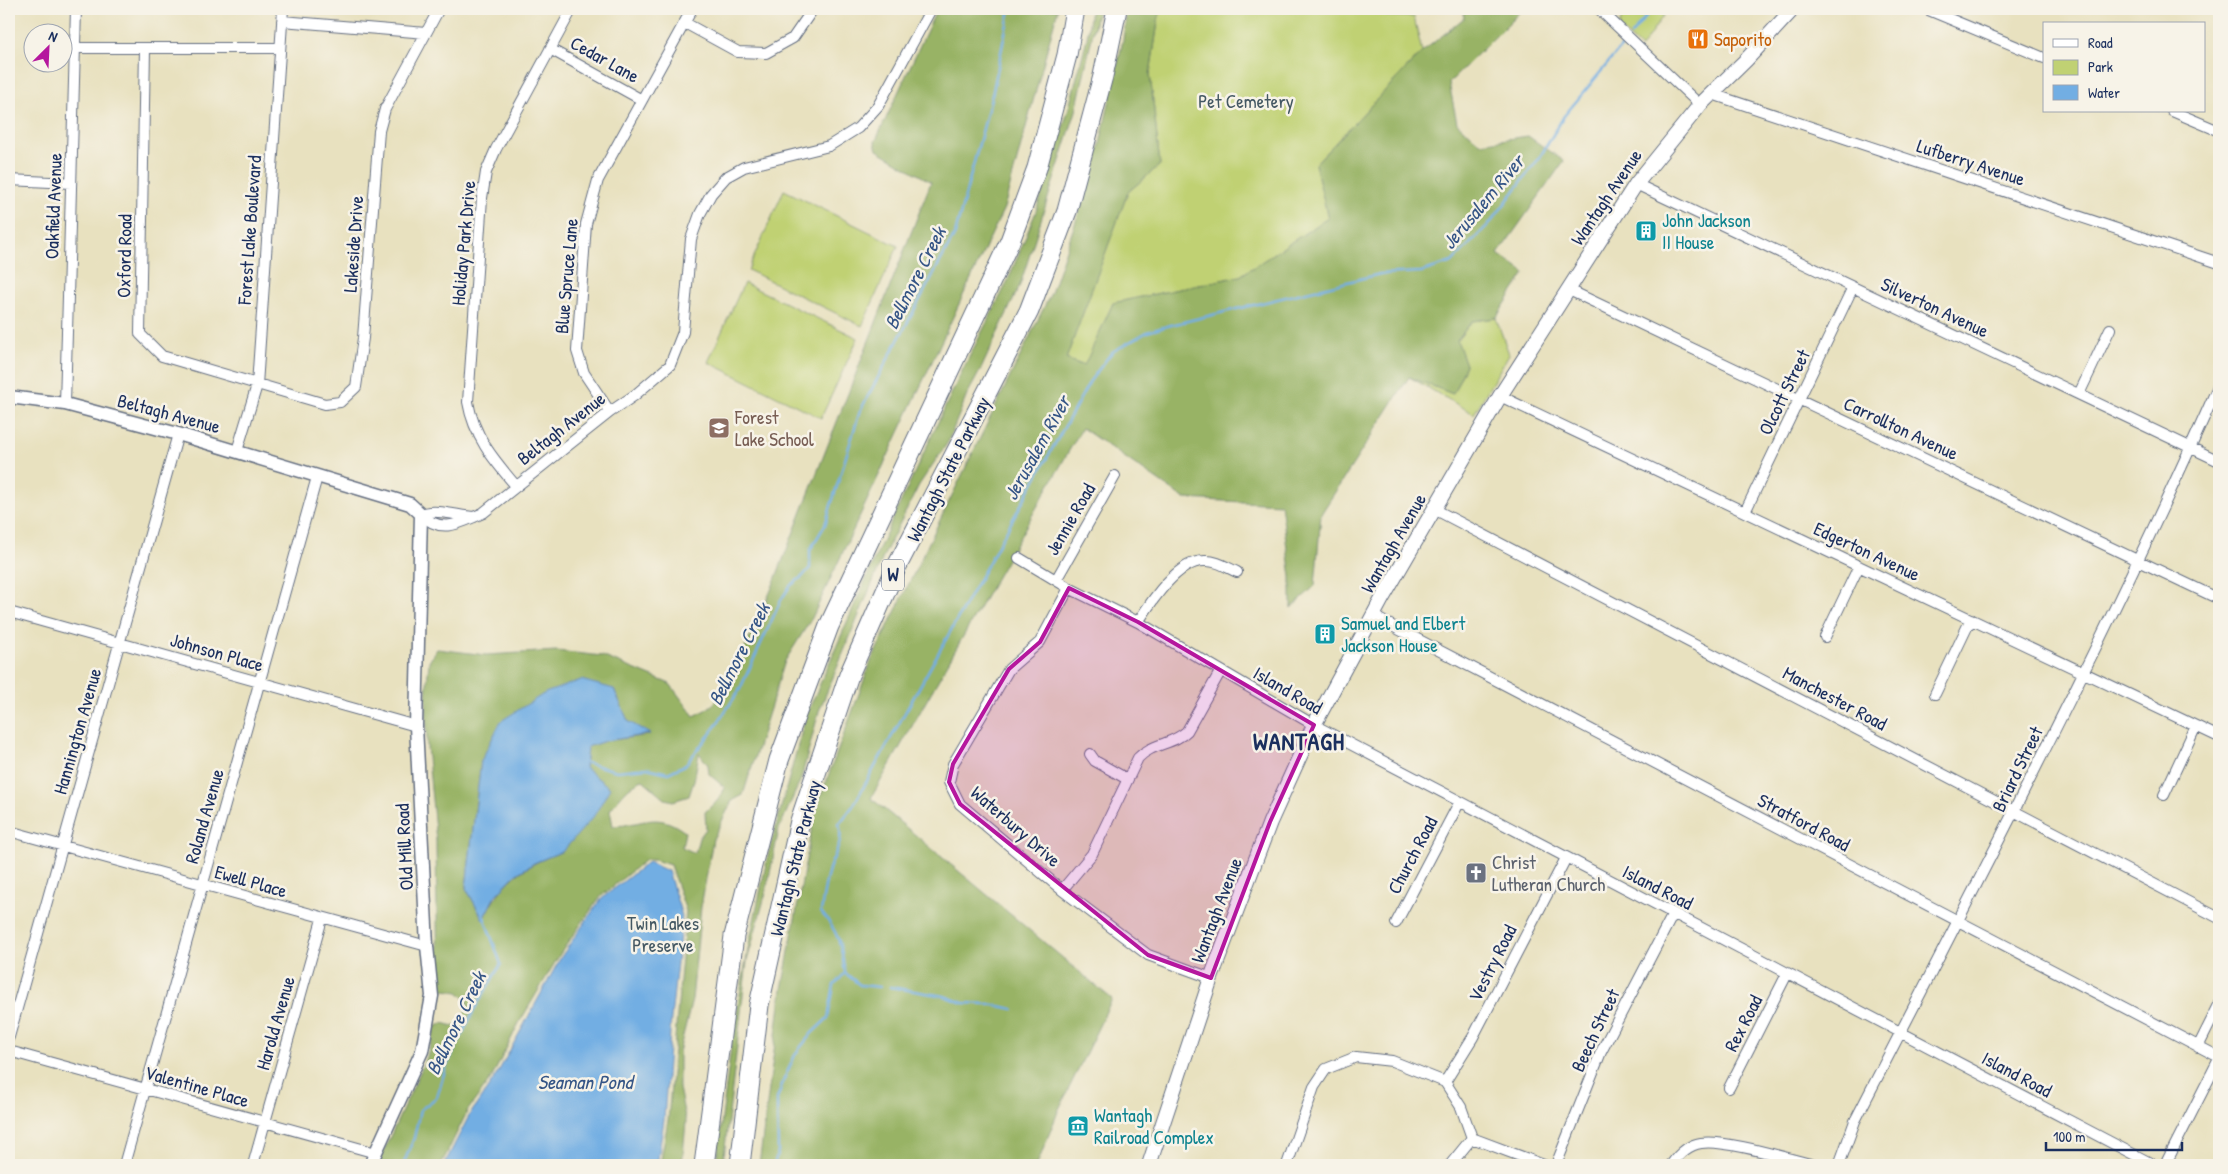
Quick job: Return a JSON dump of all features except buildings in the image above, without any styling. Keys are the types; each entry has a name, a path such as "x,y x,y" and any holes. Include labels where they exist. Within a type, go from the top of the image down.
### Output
{"highway":[{"name":"Wantagh State Parkway","path":"704,1165 734,936 779,760 829,626 1010,241 1037,168 1068,56 1075,9"},
{"name":"Wantagh State Parkway","path":"740,1165 759,1005 800,821 849,675 896,568 1030,311 1067,211 1103,76 1117,9"}],"main road":[{"name":"Wantagh Avenue","path":"1149,1165 1211,978 1270,822 1314,725 1373,616 1500,396 1636,184 1700,105 1793,9"}],"street":[{"name":"Oakfield Avenue","path":"65,404 76,9"},
{"name":"Forest Lake Boulevard","path":"237,451 257,385 283,9"},
{"name":"Lakeside Drive","path":"257,385 325,404 340,402 356,387 363,338 379,131 385,109 439,9"},
{"name":"Holiday Park Drive","path":"516,486 479,438 473,424 468,402 482,198 486,172 496,149 572,9"},
{"name":"Blue Spruce Lane","path":"610,412 584,373 577,351 586,224 598,180 692,9"},
{"path":"685,23 738,52 766,53 793,38 813,9"},
{"path":"1599,9 1700,105"},
{"path":"1926,9 2043,58"},
{"name":"Beltagh Avenue","path":"9,397 65,404 178,434 410,504 430,524 437,526 459,524 491,508 516,486 656,378 674,357 683,332 691,239 700,214 711,194 726,176 744,168 829,146 858,128 878,106 927,10"},
{"path":"282,22 426,32"},
{"path":"75,48 279,48"},
{"name":"Oxford Road","path":"145,48 140,334 162,356 257,385"},
{"name":"Cedar Lane","path":"550,49 642,100"},
{"name":"Lufberry Avenue","path":"1712,94 2219,263"},
{"path":"2174,112 2219,131"},
{"path":"9,180 71,182"},
{"name":"Silverton Avenue","path":"1636,184 2219,461"},
{"name":"Olcott Street","path":"1745,512 1853,287"},
{"name":"Carrollton Avenue","path":"1567,289 2219,599"},
{"path":"2079,394 2110,329"},
{"name":"Briard Street","path":"1839,1165 1851,1130 2016,811 2084,673 2191,448 2219,384"},
{"name":"Edgerton Avenue","path":"1500,396 2219,737"},
{"name":"Hannington Avenue","path":"9,1037 178,434"},
{"name":"Jennie Road","path":"1056,580 1115,476"},
{"name":"Roland Avenue","path":"124,1165 317,477"},
{"name":"Manchester Road","path":"1434,509 2219,918"},
{"name":"Old Mill Road","path":"370,1165 422,1052 432,996 427,946 416,726 421,514"},
{"name":"Island Road","path":"1019,558 1070,588 1138,622 1220,672 1314,725 1459,803 2154,1165"},
{"path":"1138,622 1156,593 1180,571 1191,564 1202,560 1217,562 1237,572"},
{"path":"1825,637 1860,566"},
{"name":"Waterbury Drive","path":"1070,588 1040,642 1009,669 953,764 949,782 960,804 1062,890 1148,955 1211,978"},
{"name":"Johnson Place","path":"9,612 416,726"},
{"name":"Stratford Road","path":"1373,616 2219,1058 2165,1165"},
{"path":"1936,694 1971,619"},
{"path":"1062,890 1092,854 1127,779 1143,753 1174,741 1187,731 1220,672"},
{"path":"2164,795 2196,726"},
{"path":"1090,754 1095,761 1127,779"},
{"name":"Church Road","path":"1396,923 1459,803"},
{"name":"Ewell Place","path":"9,831 322,919 427,946"},
{"name":"Vestry Road","path":"1445,1082 1473,1037 1566,858"},
{"name":"Beech Street","path":"1556,1165 1601,1052 1673,914"},
{"name":"Harold Avenue","path":"253,1165 322,919"},
{"name":"Rex Road","path":"1729,1088 1787,974"},
{"path":"2198,1046 2219,1005"},
{"name":"Valentine Place","path":"9,1052 376,1153"},
{"path":"1287,1165 1314,1087 1326,1069 1356,1057 1392,1061 1445,1082 1461,1107 1472,1138 1544,1165"},
{"path":"1450,1165 1472,1138"},
{"path":"1671,1165 1676,1157 1690,1146 1702,1143 1719,1143 1772,1160 1814,1165"}],"highlighted area":[{"path":"1069,588 1138,622 1314,725 1270,822 1211,978 1148,955 960,804 949,782 953,764 1009,669 1040,642"}],"green space":[{"path":"937,9 1058,9 1004,208 812,618 785,661 743,795 732,801 713,839 701,907 692,1000 679,1052 679,1088 686,1122 682,1165 660,1165 668,1120 686,911 670,865 655,860 645,860 600,897 560,954 519,1023 492,1077 468,1110 441,1165 377,1165 427,1057 435,1027 443,1023 457,1027 468,1006 467,1000 458,992 438,989 436,841 427,747 426,695 429,662 437,649 486,655 557,651 602,656 670,684 694,716 708,708 720,697 727,688 771,590 931,182 877,150 875,142","holes":["614,689 628,721 649,735 605,741 587,747 585,768 563,851 536,863 516,876 499,894 483,919 466,888 481,761","699,753 708,765 709,774 725,788 718,800 705,812 706,829 699,838 695,853 682,847 685,832 675,825 666,822 650,820 613,826 610,810 629,789 643,780 665,799 673,801 689,796"]},
{"path":"1091,9 1098,9 1076,111 1020,285 967,395 948,442 919,485 884,555 819,711 801,779 779,829 766,892 747,961 723,1165 716,1165 733,1032 750,939 768,855 806,716 882,542 961,373 1006,285 1035,214 1068,111 1087,38"},
{"path":"1127,9 1160,9 1150,74 1160,165 1128,192 1066,359 1084,366 1113,303 1240,276 1328,218 1315,164 1422,52 1464,18 1463,9 1523,9 1449,83 1457,123 1480,143 1528,136 1564,161 1498,254 1525,273 1496,318 1472,321 1457,340 1466,365 1453,394 1409,377 1321,514 1315,586 1291,608 1291,577 1281,504 1185,499 1082,428 871,798 1112,999 1059,1109 1037,1165 759,1165 782,989 815,811 872,659 1051,293 1095,166 1123,40"},
{"name":"Pet Cemetery","path":"1160,9 1294,9 1294,11 1383,9 1386,16 1414,17 1422,52 1315,164 1328,218 1240,276 1113,303 1085,366 1066,359 1128,192 1160,165 1150,74"},
{"path":"1624,9 1668,9 1641,48 1619,27"},
{"path":"784,190 898,246 862,326 748,270"},
{"path":"744,283 858,338 821,418 708,362"},
{"path":"1496,318 1509,354 1474,414 1409,377 1453,394 1466,365 1457,341 1472,321"}],"water":[{"path":"581,680 614,689 628,721 650,734 605,741 587,747 585,768 610,788 594,816 563,851 534,863 515,875 495,896 483,919 466,888 481,761 501,721 545,693"},
{"name":"Seaman Pond","path":"648,862 668,871 682,916 671,1018 664,1120 657,1165 444,1165 469,1116 497,1074 561,957 601,899"}],"waterway":[{"name":"Bellmore Creek","path":"583,762 617,771 647,768 668,773 685,765 711,733 740,689 781,600 790,586 810,568 810,550 825,525 860,411 955,234 993,91 1010,9"},
{"name":"Jerusalem River","path":"1631,35 1652,9"},
{"name":"Jerusalem River","path":"774,1165 778,1151 777,1099 784,1079 796,1053 812,1033 828,1018 834,985 845,973 839,940 821,912 829,869 840,842 839,824 853,806 1090,381 1112,352 1147,332 1380,274 1421,272 1452,262 1491,222 1540,157 1564,116 1628,39"},
{"name":"Bellmore Creek","path":"403,1165 414,1138 420,1110 437,1097 446,1067 475,1008 501,964 484,917"},
{"path":"845,973 860,985 880,987"},
{"path":"890,987 944,996 963,1003 989,1004 1013,1009"}],"place":[{"name":"Saporito","path":"1698,39"},
{"name":"John Jackson II House","path":"1646,231"},
{"name":"Forest Lake School","path":"719,428"},
{"name":"Samuel and Elbert Jackson House","path":"1325,634"},
{"name":"Christ Lutheran Church","path":"1476,873"},
{"name":"Wantagh Railroad Complex","path":"1078,1126"}],"district":[{"name":"WANTAGH","path":"1299,742"}],"park label":[{"name":"Twin Lakes Preserve","path":"663,934"}]}
